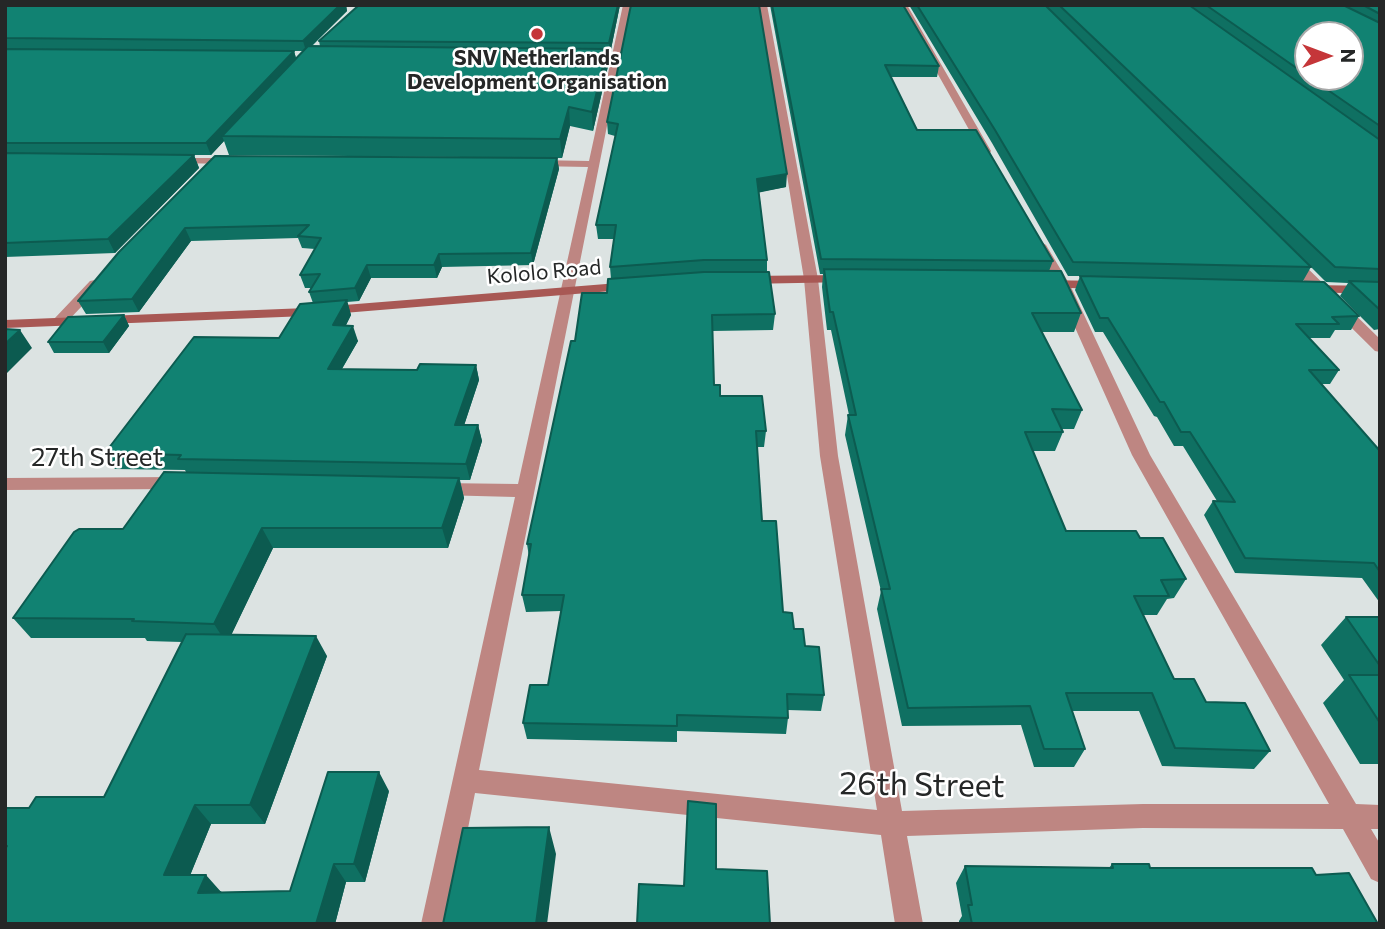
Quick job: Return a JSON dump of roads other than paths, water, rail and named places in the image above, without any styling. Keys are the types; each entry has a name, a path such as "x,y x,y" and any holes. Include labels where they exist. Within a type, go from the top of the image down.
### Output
{"street":[{"path":"435,924 594,164 609,60 627,5"},
{"path":"763,5 811,279 829,456 909,924"},
{"path":"903,5 994,164"},
{"path":"164,160 221,156 243,160"},
{"path":"207,170 221,156"},
{"path":"526,163 594,164"},
{"path":"1028,224 1063,285 1141,455 1380,870"},
{"path":"1279,249 1380,348"},
{"path":"59,322 103,276"},
{"path":"730,280 865,279"},
{"path":"1024,283 1115,285"},
{"name":"Kololo Road","path":"5,324 307,312 649,285"},
{"path":"1291,288 1380,290"},
{"name":"27th Street","path":"5,484 192,483"},
{"path":"415,488 526,491"},
{"name":"26th Street","path":"465,780 892,824 1143,816 1380,817"}],"place":[{"name":"SNV Netherlands Development Organisation","path":"537,34"}]}
